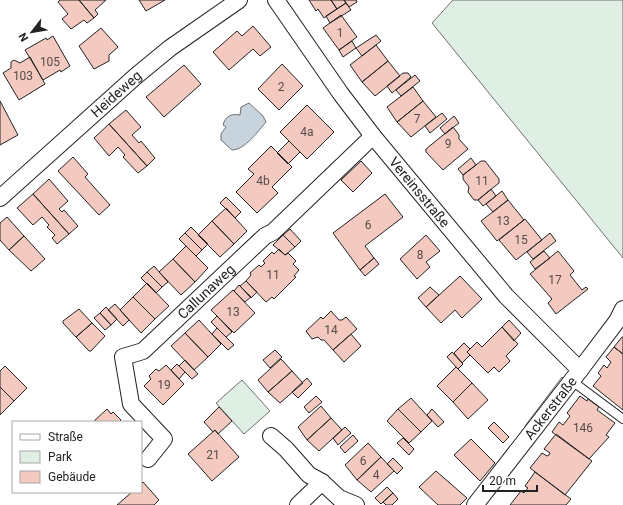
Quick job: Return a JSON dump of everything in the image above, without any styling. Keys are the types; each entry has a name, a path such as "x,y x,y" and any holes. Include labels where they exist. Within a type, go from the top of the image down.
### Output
{"street":[{"name":"Heideweg","path":"0,198 136,76 170,48 239,0"},
{"name":"Vereinsstraße","path":"276,0 341,94 373,136 506,296 576,376"},
{"name":"Callunaweg","path":"148,459 164,439 131,404 123,357 143,351 265,236 273,232 373,136"},
{"name":"Ackerstraße","path":"475,505 576,376 617,321 623,309"},
{"path":"271,436 286,449 309,475 322,482 339,498 356,505"},
{"path":"298,505 322,482"}],"lane":[{"path":"576,376 623,419"}],"green space":[{"path":"453,0 623,0 623,258 432,23"},
{"path":"562,377 564,380 526,428 525,426"},
{"path":"242,380 270,411 244,434 216,403"}],"shaded area":[{"path":"249,103 263,116 266,122 247,143 242,147 232,150 221,140 221,134 226,127 223,125 224,122 231,115 240,115 241,107"}],"building":[{"path":"60,0 79,0 94,18 87,23 84,20 71,29 62,19 68,14 58,2"},
{"path":"79,0 106,0 95,10 98,14 94,18"},
{"path":"139,0 165,0 146,11"},
{"path":"309,0 331,0 337,9 324,18 318,9 316,11"},
{"path":"331,0 344,0 346,3 337,9"},
{"path":"344,0 356,0 357,2 349,7"},
{"path":"346,3 351,10 330,23 326,16"},
{"path":"341,15 357,37 339,50 323,28"},
{"path":"253,26 271,47 260,56 253,49 229,70 213,52 237,31 242,36"},
{"path":"101,28 118,47 109,55 109,61 94,69 79,46"},
{"path":"376,35 381,41 362,56 356,48"},
{"path":"53,36 70,66 43,80 25,50 46,38 47,40"},
{"path":"352,41 356,48 343,57 339,50"},
{"path":"376,45 388,61 362,82 350,65"},
{"path":"30,57 45,84 19,100 3,73 11,68 11,62 14,60 20,63"},
{"path":"388,61 400,76 375,96 362,82"},
{"path":"282,64 303,86 279,110 258,89"},
{"path":"184,65 201,84 164,117 146,97"},
{"path":"403,73 408,73 411,77 392,93 387,86"},
{"path":"415,75 420,81 401,96 396,90"},
{"path":"413,87 423,101 397,122 387,107"},
{"path":"0,101 18,135 0,145"},
{"path":"423,101 436,117 411,137 397,122"},
{"path":"307,105 334,132 307,159 280,132"},
{"path":"126,110 141,127 132,135 139,143 141,141 155,158 147,166 109,124"},
{"path":"442,113 447,119 430,133 425,126"},
{"path":"454,116 459,123 445,134 440,128"},
{"path":"109,124 147,166 138,173 123,157 125,155 118,147 109,156 94,138"},
{"path":"453,127 459,135 459,139 468,149 443,170 426,152 426,149"},
{"path":"289,141 300,152 288,164 277,153"},
{"path":"271,146 292,167 272,187 278,193 257,213 236,192 254,174 248,169"},
{"path":"73,157 88,174 85,177 110,205 99,215 58,171"},
{"path":"471,158 476,165 463,175 458,169"},
{"path":"361,161 372,173 353,192 341,180"},
{"path":"481,161 485,161 499,179 499,183 478,200 474,200 468,192 469,187 463,179 463,175"},
{"path":"49,179 68,201 59,209 62,212 64,210 78,226 69,234 33,194"},
{"path":"491,189 496,196 483,206 478,200"},
{"path":"502,191 508,200 493,212 486,204"},
{"path":"33,194 69,234 57,244 52,238 55,235 47,227 49,225 42,217 33,225 17,208"},
{"path":"385,194 403,217 365,246 374,258 360,270 333,233"},
{"path":"226,197 241,212 235,218 220,203"},
{"path":"508,200 524,220 497,241 481,221"},
{"path":"226,208 247,231 234,244 212,221"},
{"path":"7,217 24,236 9,250 0,240 0,223"},
{"path":"525,219 542,240 516,260 499,240"},
{"path":"212,221 234,244 220,257 198,235"},
{"path":"191,227 208,244 202,250 185,233"},
{"path":"290,229 301,241 295,247 283,235"},
{"path":"185,233 202,250 196,256 179,239"},
{"path":"550,233 556,241 533,259 527,252"},
{"path":"283,235 295,247 285,255 273,245"},
{"path":"426,235 440,251 426,262 430,267 417,279 400,259"},
{"path":"24,236 45,259 31,271 9,250"},
{"path":"186,246 208,268 195,282 173,259"},
{"path":"279,249 285,255 288,253 296,261 293,264 299,270 294,276 296,277 274,299 272,297 266,302 246,281 251,275 250,273 259,265 261,267 265,263 263,261 272,252 274,254"},
{"path":"544,251 550,258 535,269 530,262"},
{"path":"558,251 574,271 570,275 582,290 586,287 588,289 556,314 548,303 552,299 530,274"},
{"path":"374,258 379,264 365,276 360,270"},
{"path":"173,259 195,282 181,295 159,272"},
{"path":"154,266 168,282 162,287 147,272"},
{"path":"147,272 162,287 156,293 141,278"},
{"path":"460,276 482,299 462,318 455,310 441,323 426,307"},
{"path":"246,281 257,292 251,298 240,286"},
{"path":"147,283 169,306 155,319 133,297"},
{"path":"239,285 251,297 245,302 234,291"},
{"path":"430,287 439,295 426,307 418,298"},
{"path":"233,290 255,313 234,333 211,310"},
{"path":"133,297 155,319 141,333 120,310"},
{"path":"115,304 129,320 123,326 108,310"},
{"path":"106,307 117,319 111,325 100,313"},
{"path":"79,309 92,323 76,337 63,323 63,321"},
{"path":"331,311 339,320 346,317 357,329 333,350 324,340 321,340 318,337 312,339 306,331 321,317 323,319"},
{"path":"100,313 111,325 105,330 94,318"},
{"path":"217,316 232,332 226,337 211,322"},
{"path":"199,320 221,344 208,357 185,333"},
{"path":"509,320 521,333 514,341 502,327"},
{"path":"92,323 105,336 91,351 89,351 76,337"},
{"path":"502,327 518,344 506,356 510,361 499,372 494,367 488,373 467,352 477,342 482,347"},
{"path":"217,328 234,345 228,350 212,334"},
{"path":"185,333 208,357 194,370 171,346"},
{"path":"351,334 361,346 344,362 333,350"},
{"path":"623,337 623,354 614,347"},
{"path":"464,343 470,349 467,352 470,355 462,363 454,353"},
{"path":"614,347 623,354 623,410 593,386 601,376 598,373 604,365 607,368 611,362 606,357"},
{"path":"275,350 282,357 270,368 263,360"},
{"path":"452,352 463,364 458,369 447,357"},
{"path":"281,359 292,371 268,392 258,380"},
{"path":"185,360 198,374 192,379 179,366"},
{"path":"177,364 185,372 179,379 171,370"},
{"path":"166,365 184,384 163,405 144,386 151,379 149,376 156,369 159,371"},
{"path":"5,366 27,388 14,401 0,387 0,371"},
{"path":"456,367 472,383 453,402 437,386"},
{"path":"292,371 303,383 280,403 268,392"},
{"path":"307,378 312,384 298,398 292,392"},
{"path":"472,383 488,400 468,419 453,402"},
{"path":"0,387 14,401 0,415"},
{"path":"316,396 322,402 309,413 304,407"},
{"path":"580,396 587,401 588,399 599,407 597,410 615,423 606,435 609,437 589,459 552,432 559,422 563,425 570,416 567,413"},
{"path":"411,398 432,421 421,432 398,409"},
{"path":"321,406 331,418 307,440 298,427"},
{"path":"219,407 232,421 218,434 215,430 213,432 204,422"},
{"path":"107,409 111,414 113,412 121,420 120,421 94,421"},
{"path":"398,409 421,432 409,443 387,421"},
{"path":"432,409 444,422 438,427 427,415"},
{"path":"331,418 342,430 319,451 307,440"},
{"path":"494,422 509,437 503,443 488,428"},
{"path":"345,427 351,433 338,445 333,438"},
{"path":"215,430 239,457 212,481 188,454"},
{"path":"556,434 592,461 565,495 530,468 542,453 547,456 549,455 550,453 544,449"},
{"path":"353,435 358,441 345,453 340,447"},
{"path":"403,438 414,449 409,455 397,443"},
{"path":"471,439 495,463 480,481 454,455"},
{"path":"368,443 381,457 357,480 345,465"},
{"path":"381,457 394,471 371,492 357,480"},
{"path":"393,458 403,468 397,474 387,464"},
{"path":"436,471 467,498 460,505 438,505 419,487"},
{"path":"535,472 571,499 566,505 510,505 521,491 524,493 528,488 525,486"},
{"path":"143,482 159,500 154,505 117,505 131,493 142,493"},
{"path":"387,487 393,493 381,504 375,498"},
{"path":"393,493 398,499 392,505 386,505 383,502"}]}
